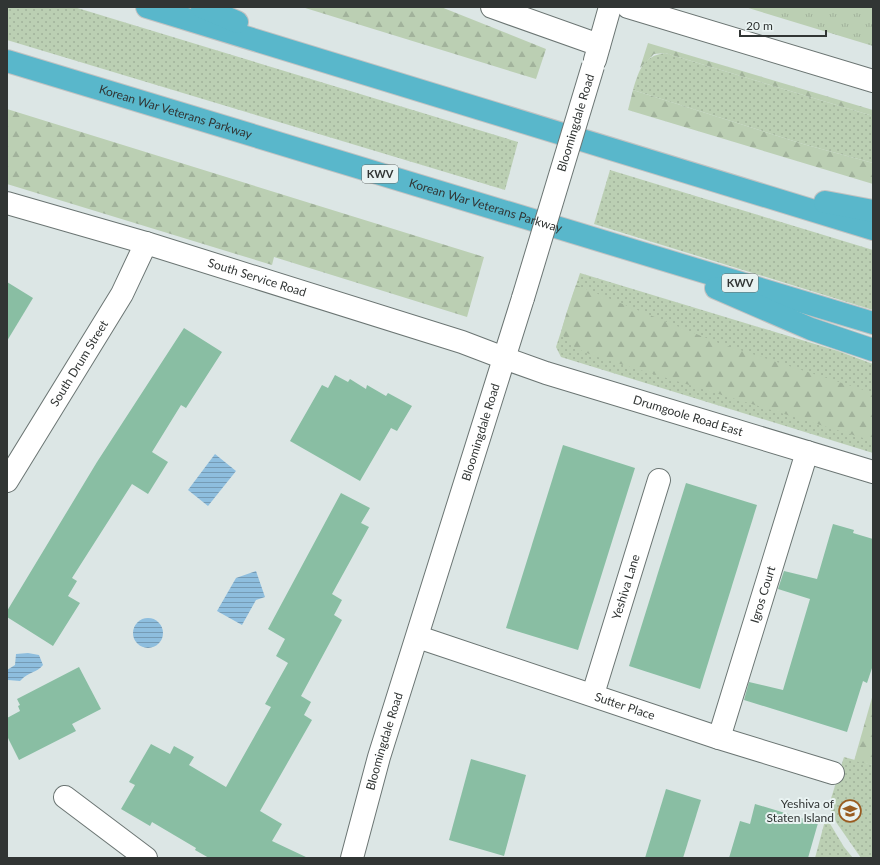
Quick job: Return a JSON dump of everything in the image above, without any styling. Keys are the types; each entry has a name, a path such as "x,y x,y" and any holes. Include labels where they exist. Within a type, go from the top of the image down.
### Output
{"highway":[{"path":"147,7 873,229"},
{"path":"202,7 355,70"},
{"name":"Korean War Veterans Parkway","path":"7,61 873,323"},
{"path":"7,75 155,107"},
{"path":"719,182 873,211"},
{"path":"606,242 811,329 873,350"}],"street":[{"path":"492,7 599,45"},
{"name":"Bloomingdale Road","path":"352,858 380,757 523,298 610,7"},
{"path":"628,7 873,81"},
{"name":"South Service Road","path":"7,203 146,243 462,342 504,358"},
{"name":"South Drum Street","path":"7,481 122,294 146,243"},
{"name":"Drumgoole Road East","path":"504,358 546,373 873,472"},
{"name":"Igros Court","path":"719,738 806,452"},
{"name":"Yeshiva Lane","path":"593,694 659,480"},
{"name":"Sutter Place","path":"418,637 593,694 719,738 832,773"},
{"path":"66,797 146,858"}],"green space":[{"path":"7,7 74,7 518,142 505,190 7,40"},
{"path":"302,7 441,7 546,49 536,79"},
{"path":"745,7 873,7 873,46"},
{"path":"648,43 873,110 873,116 665,53 654,54 640,68"},
{"path":"665,53 873,116 873,163 803,144 633,90 637,76 643,65 652,57"},
{"path":"633,90 803,144 873,163 873,184 628,110"},
{"path":"7,109 484,257 467,317 274,257 272,265 7,184"},
{"path":"610,170 873,250 873,310 594,224"},
{"path":"580,273 838,351 873,364 873,453 561,357 556,347"},
{"path":"576,285 721,344 873,393 873,441 604,359 578,349 567,341 563,336 562,330"},
{"path":"873,694 873,765 854,761"},
{"name":"Yeshiva of Staten Island","path":"844,757 873,765 873,858 861,858 836,822 829,805"},
{"path":"826,817 844,847 853,858 815,858"}],"water":[{"path":"215,454 236,471 208,506 188,490"},
{"path":"256,571 265,597 256,600 242,625 217,611 236,578"},
{"path":"148,618 159,622 163,633 159,644 148,648 137,644 133,633 137,622"},
{"path":"28,653 39,655 43,665 41,668 27,675 20,681 8,680 7,670 15,665 16,654"}],"building":[{"path":"7,282 33,298 7,341"},
{"path":"184,328 222,352 186,408 181,405 152,452 168,462 148,494 132,484 72,578 77,581 68,596 80,603 53,646 7,617 7,611 97,462"},
{"path":"335,375 348,382 350,379 366,389 367,385 386,396 388,393 412,406 397,431 391,428 360,481 290,441 322,385 328,388"},
{"path":"563,445 635,468 578,650 506,628"},
{"path":"686,483 757,505 700,689 629,666"},
{"path":"341,493 370,508 361,523 369,527 332,594 342,600 334,615 342,620 301,696 311,702 304,715 312,720 260,811 282,824 272,841 308,858 209,858 195,850 196,848 152,822 150,826 121,809 135,785 129,782 151,744 170,754 174,746 194,757 189,765 226,787 271,707 265,704 288,663 276,656 285,639 268,629"},
{"path":"833,524 854,530 853,533 873,539 873,665 867,683 863,681 847,732 744,700 749,682 783,690 810,599 778,589 784,571 817,579"},
{"path":"79,667 101,709 72,724 76,731 19,760 7,736 7,718 20,711 18,706 20,705 17,699"},
{"path":"471,759 526,775 504,856 449,840"},
{"path":"666,789 701,800 683,858 645,858"},
{"path":"755,804 818,823 808,858 729,858 740,821 750,824"}],"place":[{"name":"Yeshiva of Staten Island","path":"850,811"}]}
